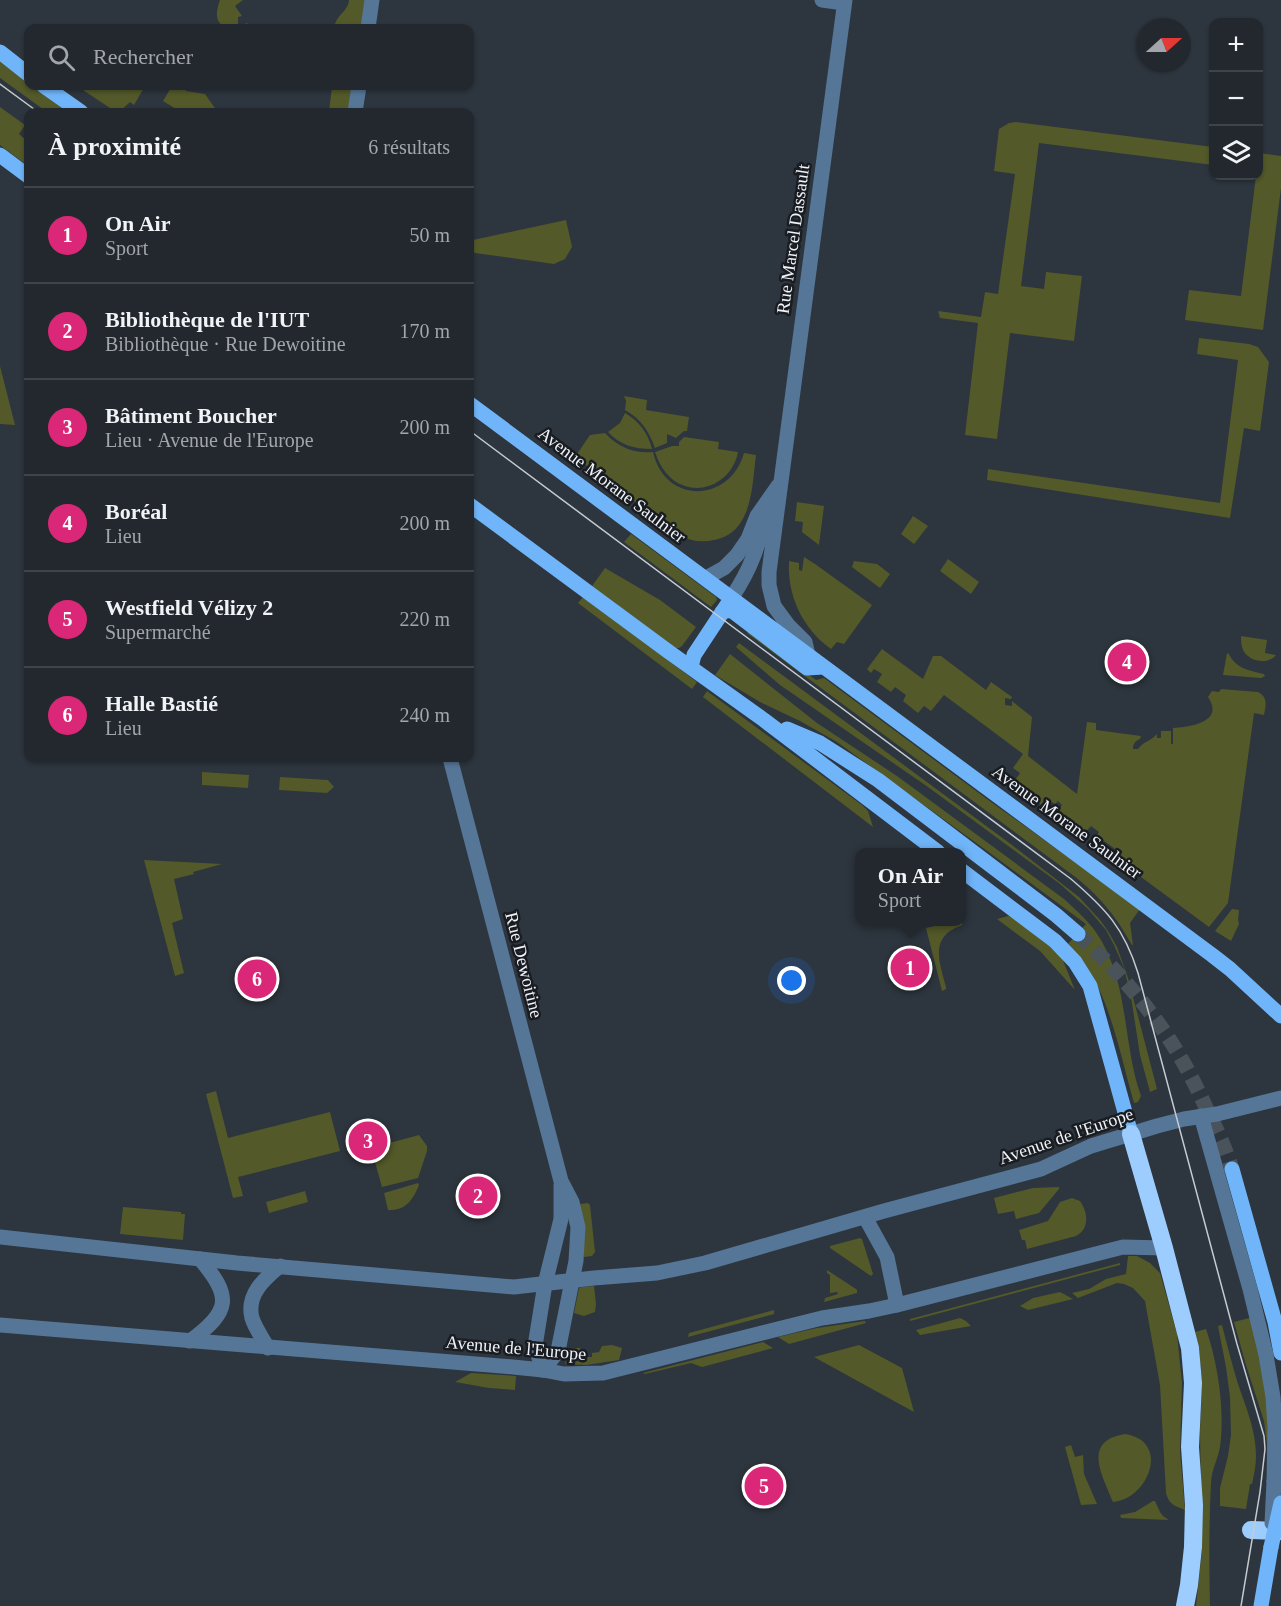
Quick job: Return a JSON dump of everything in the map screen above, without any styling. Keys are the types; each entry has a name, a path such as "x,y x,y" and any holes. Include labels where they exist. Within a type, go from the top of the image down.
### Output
{"highway":[{"path":"1131,1134 1190,1348 1193,1383 1190,1447 1194,1505 1191,1573 1185,1606"},
{"path":"1251,1530 1281,1531"}],"main road":[{"path":"0,52 24,71"},
{"path":"50,90 75,108"},
{"path":"0,155 24,173"},
{"name":"Avenue Morane Saulnier","path":"474,407 1221,962 1281,1016"},
{"path":"474,508 764,720 934,848"},
{"path":"690,667 694,655 732,597"},
{"name":"Avenue Morane Saulnier","path":"722,612 731,610 807,668 823,667"},
{"path":"764,720 820,743 878,780 1078,934"},
{"path":"966,874 1055,941 1075,962 1090,986 1131,1134"},
{"path":"1232,1169 1275,1322 1281,1353"},
{"path":"1261,1606 1281,1503"}],"street":[{"path":"369,24 372,0"},
{"path":"822,0 845,1"},
{"name":"Rue Marcel Dassault","path":"808,655 805,642 774,606 769,585 769,572 845,1"},
{"path":"356,108 358,90"},
{"name":"Rue Marcel Dassault","path":"706,578 724,568 737,555 748,539 757,516 781,483"},
{"name":"Rue Marcel Dassault","path":"732,597 753,561 769,502"},
{"name":"Rue Dewoitine","path":"451,762 561,1181 572,1202 578,1227 573,1280 558,1351 543,1370"},
{"name":"Avenue de l'Europe","path":"0,1237 200,1259 514,1287 657,1273 705,1263 1041,1168 1091,1146 1131,1134 1281,1098"},
{"path":"1201,1116 1250,1289 1266,1355 1273,1397 1275,1428 1271,1547"},
{"name":"Rue Dewoitine","path":"543,1370 535,1346 545,1284 561,1219 561,1181"},
{"path":"865,1217 887,1257 897,1305"},
{"name":"Avenue de l'Europe","path":"0,1325 543,1370 564,1374 603,1373 822,1318 897,1305 1123,1247 1164,1248"},
{"path":"190,1341 219,1316 222,1302 221,1288 200,1259"},
{"path":"268,1348 252,1318 251,1303 256,1288 280,1266"}],"green space":[{"path":"220,0 243,0 235,6 242,16 238,17 238,24 221,24 217,17"},
{"path":"349,0 366,0 362,24 335,24"},
{"path":"0,61 24,79 24,90 39,90 63,108 41,108 0,78"},
{"path":"83,90 143,90 134,105 130,102 123,108 110,108"},
{"path":"170,90 186,90 205,94 215,108 174,108 163,101"},
{"path":"332,90 351,90 349,108 329,108"},
{"path":"0,107 24,124 19,134 24,138 24,163 0,145"},
{"path":"1016,122 1209,146 1209,164 1039,143 1021,286 1044,289 1046,272 1082,276 1074,341 1010,333 997,439 965,435 978,323 940,318 938,311 981,317 985,292 998,294 1015,174 994,171 999,129"},
{"path":"1263,154 1281,156 1281,188 1263,330 1185,320 1189,290 1241,296 1256,180 1263,180"},
{"path":"566,220 572,247 565,259 554,264 475,253 474,240"},
{"path":"1199,338 1258,347 1269,362 1260,431 1244,428 1230,518 987,480 988,469 1220,503 1238,360 1197,354"},
{"path":"0,366 15,425 0,424"},
{"path":"624,396 647,400 646,410 689,417 687,431 676,438 667,434 667,443 655,448 644,426 625,410"},
{"path":"625,413 642,428 652,449 628,445 617,440 608,432 620,423"},
{"path":"605,433 627,449 653,452 660,469 670,482 683,489 698,491 712,489 726,481 737,469 744,453 756,455 751,493 743,518 727,536 714,540 695,541 678,534 575,457 590,435"},
{"path":"684,437 719,442 718,449 738,452 736,461 726,475 711,485 694,488 679,484 662,468 655,452 679,446 679,442"},
{"path":"797,502 824,506 819,545 802,532 803,522 795,521"},
{"path":"913,516 928,526 914,544 901,534"},
{"path":"631,534 717,600 711,607 624,542"},
{"path":"804,557 872,605 844,644 837,642 831,649 812,632 794,599 789,561 799,563 799,570 802,571"},
{"path":"948,559 979,582 971,594 940,571"},
{"path":"854,561 877,564 890,574 880,588 852,567"},
{"path":"605,568 660,600 696,627 682,646 675,648 592,586"},
{"path":"583,597 697,682 692,689 578,603"},
{"path":"749,630 816,680 824,678 1140,909 1130,923 1133,945 1108,909 1078,879 747,633"},
{"path":"1241,636 1267,640 1265,653 1276,655 1264,661 1250,657 1242,648"},
{"path":"739,643 1079,897 1100,920 1117,947 1128,978 1157,1089 1150,1092 1140,1055 1124,968 1106,930 1088,909 1060,884 928,787 780,685 736,647"},
{"path":"882,649 923,679 933,656 941,656 986,690 991,682 1012,697 1011,699 1005,698 1005,705 1012,706 1012,701 1032,717 1028,756 1077,794 1087,722 1096,723 1096,730 1141,736 1133,749 1138,749 1157,734 1157,738 1161,738 1161,731 1171,731 1171,744 1173,744 1173,728 1196,724 1209,718 1212,705 1208,697 1212,691 1219,692 1221,689 1261,694 1266,702 1264,715 1254,713 1228,903 1209,927 1111,855 1115,849 1100,838 1094,844 1092,842 1099,832 1091,826 1083,835 1055,814 1062,805 1058,801 1055,804 1052,802 1047,809 1012,784 1020,773 1013,768 1023,754 944,695 931,711 924,706 918,713 903,701 906,695 895,687 891,692 877,682 882,674 874,669 871,673 867,669"},
{"path":"1227,653 1239,666 1265,676 1261,678 1223,675"},
{"path":"730,654 817,723 897,776 1064,899 1089,923 1101,940 1117,977 1135,1077 1141,1096 1138,1102 1134,1103 1114,1030 1098,987 1068,944 1086,924 837,742 760,702 715,675"},
{"path":"707,691 862,805 868,811 873,827 703,697"},
{"path":"202,772 249,775 248,788 202,785"},
{"path":"280,777 328,780 334,787 327,793 279,790"},
{"path":"144,860 222,864 174,879 183,919 172,923 184,973 175,976"},
{"path":"1232,909 1239,910 1239,924 1231,941 1215,931"},
{"path":"1014,917 1054,949 1062,958 1075,990 1040,951 997,919"},
{"path":"960,926 945,936 939,950 946,987 942,991 926,928"},
{"path":"216,1091 228,1138 330,1112 340,1151 238,1177 243,1196 233,1198 206,1094"},
{"path":"419,1135 427,1146 427,1151 418,1178 382,1187 371,1148"},
{"path":"418,1183 417,1190 408,1204 399,1209 388,1210 384,1193"},
{"path":"1059,1187 1039,1213 1016,1219 1014,1211 998,1214 994,1198 1033,1188"},
{"path":"305,1191 308,1202 269,1213 266,1202"},
{"path":"1072,1198 1080,1201 1085,1210 1086,1225 1081,1233 1027,1249 1019,1230 1048,1221 1060,1202"},
{"path":"588,1203 595,1252 592,1256 584,1257 580,1204"},
{"path":"123,1207 185,1214 183,1240 120,1234"},
{"path":"860,1238 873,1274 871,1276 830,1248 830,1246"},
{"path":"1128,1256 1137,1256 1150,1263 1160,1273 1177,1334 1182,1383 1180,1452 1185,1510 1171,1503 1166,1493 1160,1385 1145,1301 1133,1288 1117,1283 1078,1298 1072,1293 1089,1289 1106,1279 1126,1274"},
{"path":"1120,1263 1120,1265 910,1321 910,1319"},
{"path":"827,1270 856,1289 857,1293 824,1302 825,1298 838,1294 837,1292 830,1293 830,1275"},
{"path":"594,1286 595,1312 584,1316 574,1313 579,1288"},
{"path":"1060,1292 1073,1299 1028,1310 1020,1306 1033,1298"},
{"path":"774,1310 774,1314 688,1337 689,1333"},
{"path":"1253,1317 1269,1406 1268,1452 1264,1421 1234,1322"},
{"path":"960,1318 971,1326 920,1335 916,1330"},
{"path":"865,1321 866,1323 789,1344 778,1337 817,1328"},
{"path":"1222,1325 1256,1447 1255,1470 1246,1509 1220,1506 1220,1488 1231,1435 1230,1397 1218,1326"},
{"path":"1206,1329 1214,1357 1222,1418 1219,1451 1211,1482 1210,1606 1196,1606 1202,1550 1200,1431 1202,1384 1199,1347 1195,1332"},
{"path":"763,1342 773,1348 702,1367 691,1363 643,1373"},
{"path":"612,1345 622,1348 619,1360 586,1365 565,1364 568,1348 580,1348 581,1357 592,1357 592,1353 599,1352 602,1346"},
{"path":"859,1345 902,1368 914,1412 814,1357"},
{"path":"471,1373 516,1376 515,1390 455,1382"},
{"path":"1125,1434 1139,1439 1148,1447 1151,1458 1150,1470 1137,1491 1126,1499 1113,1502 1101,1471 1099,1452 1103,1444 1111,1438"},
{"path":"1071,1445 1075,1457 1083,1455 1084,1474 1097,1504 1081,1505 1065,1447"},
{"path":"1153,1501 1163,1516 1169,1520 1121,1518 1120,1515 1135,1512"}],"tunnel":[{"path":"1078,934 1129,986 1173,1045 1201,1096 1232,1169"}],"tram line":[{"path":"0,84 33,108"},
{"path":"474,434 1071,879 1104,910 1120,931 1138,973 1237,1344 1264,1436 1265,1449 1260,1492 1241,1606"}],"place":[{"name":"Boréal","path":"1127,662"},
{"name":"On Air","path":"910,968"},
{"name":"Halle Bastié","path":"257,979"},
{"name":"Bâtiment Boucher","path":"368,1141"},
{"name":"Bibliothèque de l'IUT","path":"478,1196"},
{"name":"Westfield Vélizy 2","path":"764,1486"}]}
